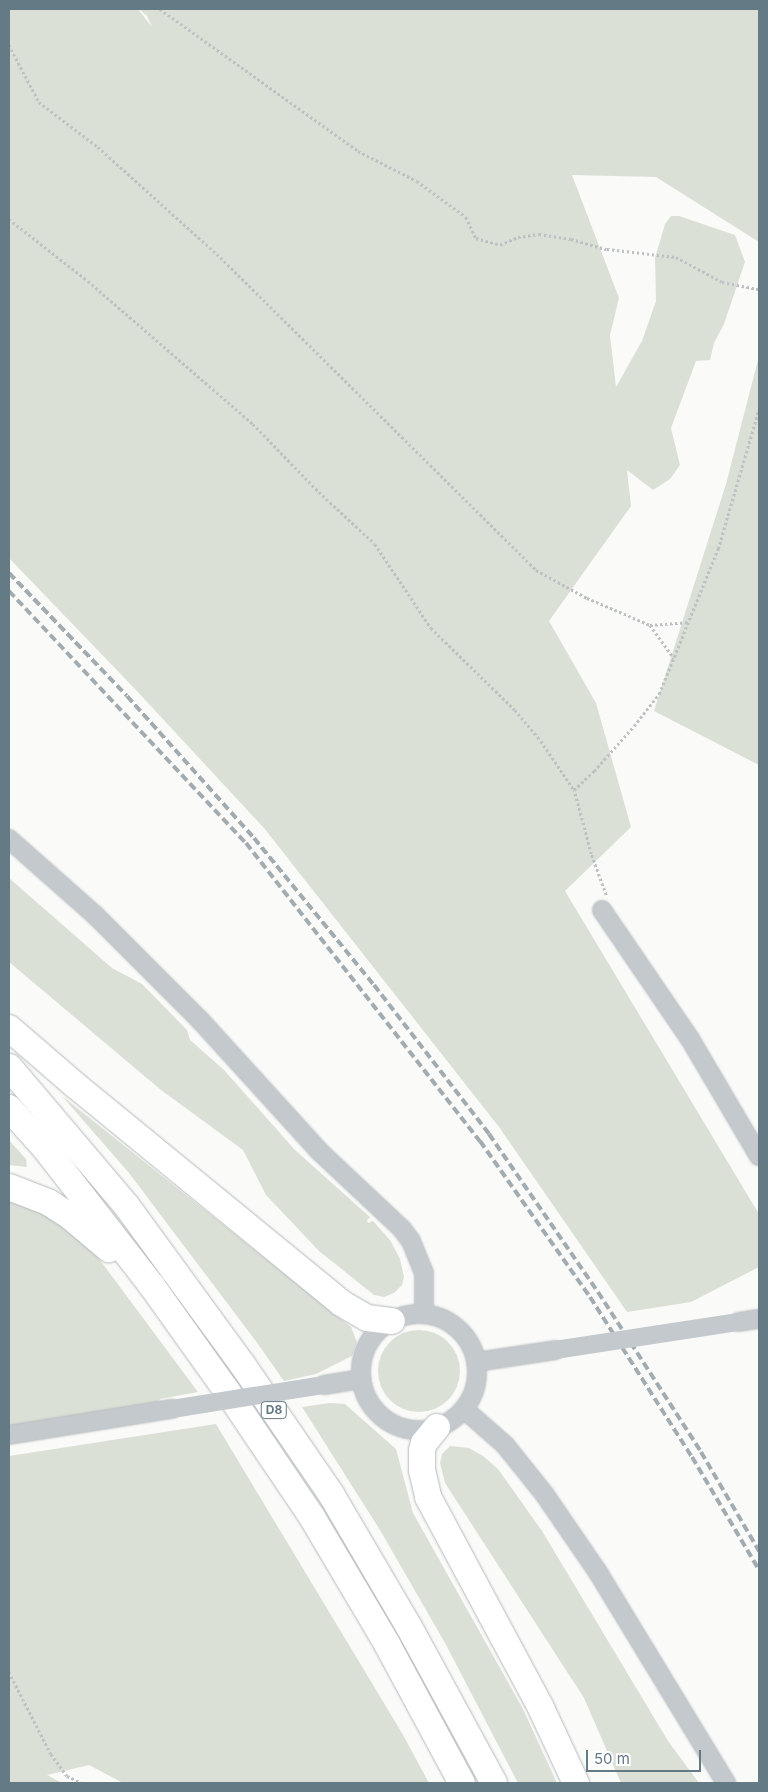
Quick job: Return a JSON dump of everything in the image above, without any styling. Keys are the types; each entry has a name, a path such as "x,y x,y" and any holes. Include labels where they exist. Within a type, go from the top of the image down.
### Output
{"highway":[{"path":"9,1028 89,1098 340,1303 367,1318 392,1321"},
{"name":"D8","path":"9,1067 126,1205 242,1364 331,1494 419,1645 494,1783"},
{"name":"D8","path":"9,1108 45,1148 152,1286 227,1391 312,1517 387,1644 462,1783"},
{"path":"9,1187 48,1202 70,1217 152,1286"},
{"path":"437,1427 424,1443 422,1451 422,1470 428,1497 537,1700 576,1783"}],"street":[{"path":"9,839 96,916 200,1020 319,1151 402,1229 410,1241 424,1273 424,1314"},
{"path":"605,904 690,1039 759,1156"},
{"path":"424,1314 448,1322 458,1330 473,1350 477,1372 474,1392 464,1409 447,1423 437,1427 415,1430 393,1424 383,1418 368,1401 361,1379 362,1362 367,1346 378,1331 392,1321 424,1314"},
{"path":"476,1362 759,1319"},
{"path":"9,1435 361,1379"},
{"path":"464,1409 505,1445 545,1495 599,1574 726,1783"}],"path":[{"path":"160,9 358,151 417,181 466,217 476,238 500,245 518,237 539,234 571,239 607,248 676,258 722,282 759,289"},
{"path":"9,45 39,102 98,147 217,254 536,570 587,598 650,625 690,622"},
{"path":"9,219 88,281 253,424 319,492 375,544 431,628 516,710 541,741 574,790 605,904"},
{"path":"574,790 594,771 659,694 690,622 718,549 759,409"},
{"path":"650,625 674,658"},
{"path":"9,1672 52,1754 68,1776 82,1783"}],"shaded area":[{"path":"9,9 138,9 152,27 147,16 139,9 759,9 759,242 656,177 572,175 619,298 610,335 616,387 642,341 656,301 655,258 665,224 671,216 679,216 735,235 745,262 724,324 714,343 710,360 696,361 671,428 680,465 670,479 653,490 627,470 631,506 549,621 596,703 631,827 565,891 759,1214 759,1267 691,1302 627,1312 499,1127 264,828 135,689 9,558"},
{"path":"759,356 759,765 654,711 726,484"},
{"path":"9,878 112,968 142,984 187,1030 190,1040 224,1070 295,1150 370,1217 367,1220 368,1223 373,1221 390,1240 400,1259 404,1277 402,1285 394,1293 384,1297 374,1295 319,1251 266,1195 243,1150 161,1090 9,962"},
{"path":"62,1096 351,1327 357,1342 352,1356 316,1374 284,1381 129,1173"},
{"path":"9,1140 26,1159 27,1167 9,1165"},
{"path":"9,1196 48,1214 97,1256 198,1392 160,1399 158,1402 9,1427"},
{"path":"419,1330 435,1333 448,1342 457,1355 460,1371 457,1387 448,1400 435,1409 419,1412 403,1409 390,1400 381,1387 378,1371 381,1355 390,1342 403,1333"},
{"path":"330,1403 345,1404 396,1449 413,1513 523,1709 557,1783 518,1783 445,1643 380,1530 302,1407"},
{"path":"216,1424 402,1733 429,1783 123,1783 89,1765 47,1775 62,1783 9,1783 9,1456"},
{"path":"450,1446 469,1448 483,1456 498,1469 542,1531 668,1741 699,1783 621,1783 584,1698 445,1483 440,1463 442,1454"}],"railway":[{"path":"9,573 127,696 254,838 374,985 489,1134 598,1292 701,1452 759,1551"},
{"path":"9,591 246,843 480,1141 590,1297 692,1457 759,1570"}]}
